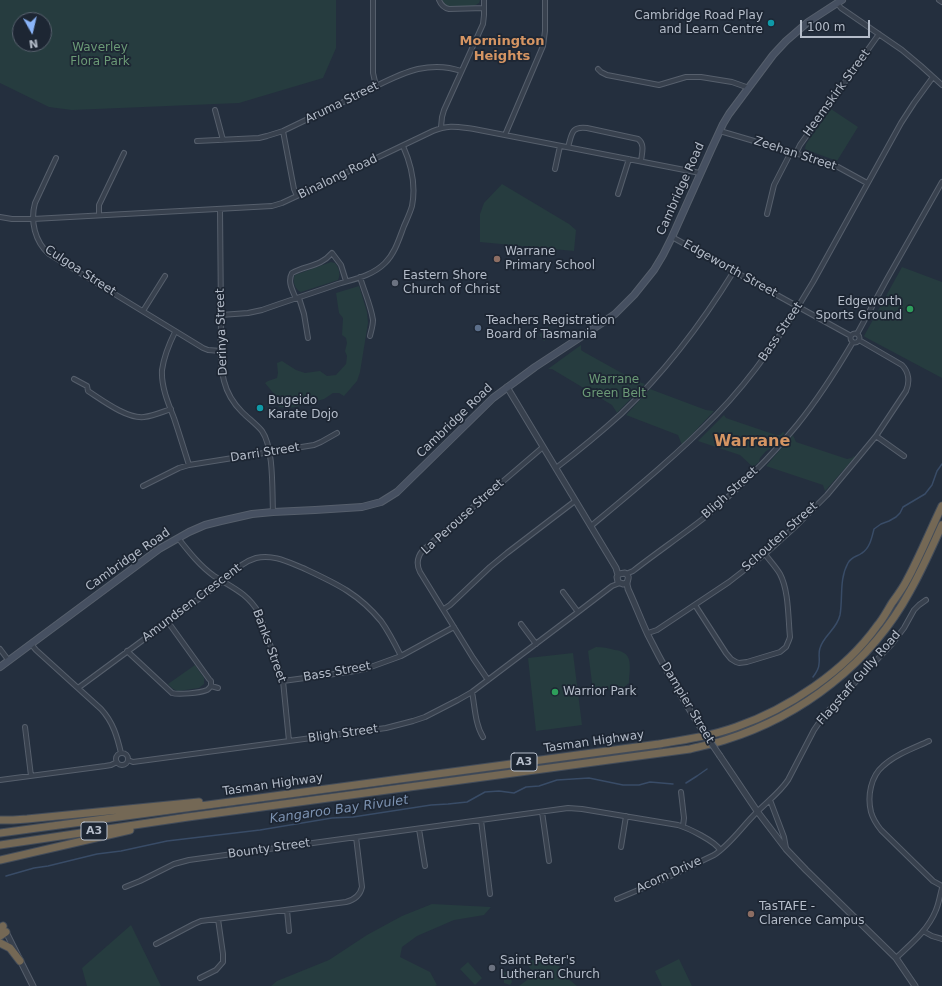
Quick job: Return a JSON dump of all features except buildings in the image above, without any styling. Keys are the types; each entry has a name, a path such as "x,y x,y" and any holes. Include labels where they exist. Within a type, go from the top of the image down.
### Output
{"highway":[{"name":"Tasman Highway","path":"0,833 689,739 736,728 761,717 808,691 844,663 857,650 877,627 907,581 942,506"},
{"name":"Tasman Highway","path":"0,846 188,817 690,749 724,740 755,729 786,714 822,692 850,668 875,642 894,617 910,591 942,525"},
{"path":"0,820 27,819 312,791"},
{"path":"0,860 188,817"},
{"path":"0,943 10,948 20,961"}],"main road":[{"name":"Cambridge Road","path":"0,667 158,549 205,525 221,520 252,514 362,507 381,502 389,498 404,486 483,407 507,387 615,314 634,295 654,270 672,237 700,173 729,114 773,55 788,38 808,22 839,2"}],"street":[{"path":"373,0 373,72 376,86"},
{"path":"439,0 442,6 449,10 484,8"},
{"path":"441,127 444,110 483,24 484,0"},
{"path":"505,135 543,46 545,31 545,0"},
{"path":"839,2 841,8 910,57 942,86"},
{"name":"Heemskirk Street","path":"796,153 800,145 879,34"},
{"name":"Aruma Street","path":"197,141 259,138 267,136 283,131 410,71 443,67 461,71"},
{"path":"598,69 607,75 654,84 664,84 681,78 693,76 732,82 749,88"},
{"name":"Bass Street","path":"591,526 684,446 717,414 740,389 766,355 799,307 901,123 914,102 933,77"},
{"path":"215,110 223,140"},
{"name":"Binalong Road","path":"0,217 12,219 33,219 272,206 298,196 441,127 449,126 505,135 700,173"},
{"path":"568,147 574,130 579,128 587,128 638,139 641,141 642,145 641,161"},
{"name":"Zeehan Street","path":"720,130 822,161 838,167 867,183"},
{"path":"283,131 294,189 298,196"},
{"path":"221,315 256,312 360,277 376,270 384,264 391,256 397,243 410,213 413,198 410,167 404,146"},
{"path":"556,169 560,146"},
{"path":"768,214 774,185 791,152"},
{"path":"99,215 99,205 124,154"},
{"path":"33,219 35,203 56,158"},
{"path":"618,194 629,159"},
{"path":"857,334 859,336 859,340 857,342 853,342 850,339 851,336 853,334 857,334 942,182"},
{"name":"Derinya Street","path":"220,209 221,351 223,375 228,392 236,405 262,431 266,440 271,467 273,512"},
{"path":"108,215 109,220"},
{"name":"Culgoa Street","path":"33,219 34,229 40,244 49,254 205,349 221,351"},
{"name":"Edgeworth Street","path":"672,237 851,336"},
{"path":"308,338 304,314 290,282 292,273 322,262 332,253 341,265 346,281"},
{"path":"556,468 588,443 622,413 646,388 672,359 694,331 713,305 734,271"},
{"path":"143,311 165,276"},
{"path":"360,277 373,320 371,334 377,333"},
{"path":"175,332 166,352 162,372 163,384 189,465"},
{"name":"Schouten Street","path":"648,633 657,630 695,605 729,582 765,554 827,495 876,436 906,391 909,380 906,370 902,364 859,340"},
{"name":"Bligh Street","path":"128,760 133,762 386,728 419,719 438,711 472,692 703,518 733,492 760,466 807,412 853,342"},
{"path":"74,379 87,386 88,391 134,417 148,416 170,409"},
{"path":"507,387 623,578"},
{"name":"Darri Street","path":"143,486 179,468 189,465 314,445 337,433"},
{"path":"876,436 904,456"},
{"name":"La Perouse Street","path":"488,680 432,592 419,570 417,562 420,553 543,447"},
{"path":"444,609 450,606 503,555 576,501"},
{"name":"Banks Street","path":"178,538 198,562 215,576 241,592 256,608 262,620 283,681 289,741"},
{"path":"695,605 726,653 733,661 739,663 747,662 776,654 783,649 788,644 790,636 786,590 780,573 765,554"},
{"name":"Amundsen Crescent","path":"78,688 223,581 239,566 254,559 264,557 274,557 292,563 348,590 371,610 381,622 401,656"},
{"name":"Dampier Street","path":"623,578 663,665 678,692 757,811"},
{"path":"563,592 578,612"},
{"name":"Flagstaff Gully Road","path":"757,811 783,787 788,780 814,730 825,714 891,645 904,628 914,610 926,600"},
{"path":"168,622 211,681 211,686"},
{"path":"521,624 536,644"},
{"name":"Bass Street","path":"283,681 364,669 401,656 454,627"},
{"path":"31,644 108,717 116,732 121,753"},
{"path":"0,649 9,661"},
{"path":"127,651 174,694 202,691 211,686"},
{"path":"211,686 218,688"},
{"path":"472,692 478,726 482,737"},
{"path":"25,727 31,776"},
{"path":"896,958 929,924 936,910 942,887 933,881 881,830 873,817 870,806 870,791 876,775 883,765 930,741"},
{"path":"117,762 122,765 128,760 126,755 121,753"},
{"path":"117,762 117,756 121,753"},
{"path":"0,780 105,766 117,762"},
{"path":"681,792 684,818 683,826"},
{"path":"770,800 784,837 786,849"},
{"name":"Bounty Street","path":"125,887 183,861 568,808 678,824 714,843 720,850"},
{"path":"720,850 757,811 786,849 896,958 915,986"},
{"path":"542,812 548,861"},
{"path":"621,847 626,816"},
{"path":"480,820 490,894"},
{"path":"419,829 425,866"},
{"path":"156,944 198,922 353,900 362,890 356,837"},
{"name":"Acorn Drive","path":"617,899 662,880 720,850"},
{"path":"287,910 289,931"},
{"path":"200,978 216,970 223,962 224,954 218,919"},
{"path":"2,930 33,986"},
{"path":"923,931 942,939"}],"green space":[{"name":"Waverley Flora Park","path":"0,0 336,0 336,48 323,78 239,103 72,110 49,107 0,83"},
{"path":"442,0 480,0 479,3 474,6 450,7 444,4"},
{"path":"831,109 858,127 837,161 805,149 806,144"},
{"path":"502,184 569,224 576,230 574,251 480,242 480,214 484,203"},
{"path":"331,262 335,263 338,269 338,280 301,292 297,289 294,282 295,275"},
{"name":"Edgeworth Sports Ground","path":"902,267 942,282 942,378 864,336"},
{"path":"359,286 367,312 368,323 360,372 357,381 344,396 339,393 333,393 324,399 300,406 289,408 279,407 275,395 265,383 277,378 277,363 282,361 296,370 305,373 320,371 327,376 336,375 346,364 347,356 345,351 347,343 346,338 342,335 343,318 339,313 336,293"},
{"path":"549,327 554,333 544,341 539,335"},
{"name":"Warrane Green Belt","path":"581,345 581,350 584,352 636,381 645,384 617,413 612,405 552,369 548,369"},
{"name":"Warrane Green Belt","path":"650,389 706,410 714,411 682,445 678,435 626,415"},
{"path":"724,415 726,418 776,435 780,435 783,432 785,433 770,449 766,451 760,458 759,462 753,467 740,455 698,441"},
{"path":"793,435 796,442 847,459 854,456 855,457 825,491 823,485 766,466"},
{"path":"596,647 618,650 627,655 630,662 629,683 623,688 593,691 588,651"},
{"name":"Warrior Park","path":"573,653 582,725 536,731 528,658"},
{"path":"195,665 204,678 204,684 199,688 178,691 173,689 168,684"},
{"path":"432,904 491,907 484,915 454,920 417,936 402,947 400,957 430,972 437,985 271,986 277,981 329,960 367,935 402,916"},
{"path":"131,925 161,986 87,986 82,968"},
{"path":"679,959 692,986 662,986 655,971"},
{"path":"532,960 541,962 555,961 561,970 561,973 577,986 519,986 534,975 527,963"},
{"path":"468,962 482,978 475,985 460,969"},
{"path":"501,972 507,973 507,977 511,978 512,982 510,985 504,983 504,978 501,978"}],"waterway":[{"name":"Kangaroo Bay Rivulet","path":"813,677 818,668 819,650 822,643 836,624 840,615 843,575 848,563 851,559 865,551 870,542 874,529 896,517 903,507 925,494 932,485 937,471 942,464"},
{"name":"Kangaroo Bay Rivulet","path":"686,783 707,769"},
{"name":"Kangaroo Bay Rivulet","path":"6,876 97,854 121,851 167,841 260,830 332,818 353,817 431,805 467,802 485,792 499,791 514,793 526,787 539,786 557,780 589,778 623,785 639,785 650,782 673,784"}],"place":[{"name":"Cambridge Road Play and Learn Centre","path":"771,23"},
{"name":"Warrane Primary School","path":"497,259"},
{"name":"Eastern Shore Church of Christ","path":"395,283"},
{"name":"Edgeworth Sports Ground","path":"910,309"},
{"name":"Teachers Registration Board of Tasmania","path":"478,328"},
{"name":"Bugeido Karate Dojo","path":"260,408"},
{"name":"Warrior Park","path":"555,692"},
{"name":"TasTAFE - Clarence Campus","path":"751,914"},
{"name":"Saint Peter's Lutheran Church","path":"492,968"}],"district":[{"name":"Mornington Heights","path":"502,50"},
{"name":"Warrane","path":"752,442"}]}
